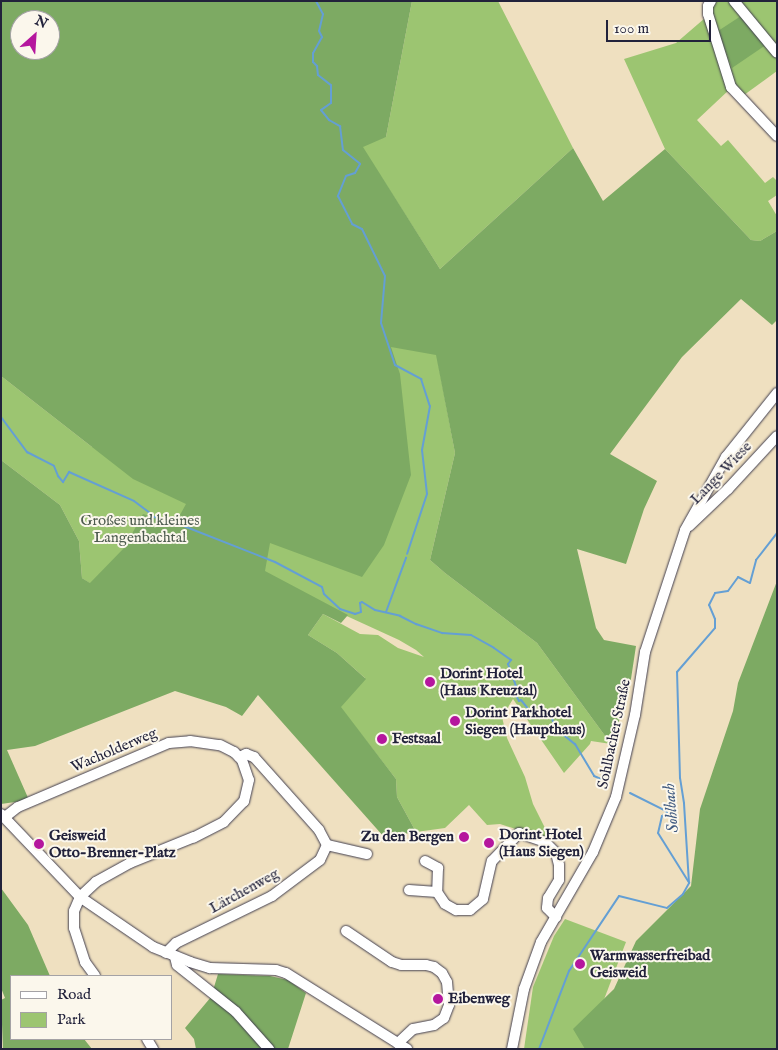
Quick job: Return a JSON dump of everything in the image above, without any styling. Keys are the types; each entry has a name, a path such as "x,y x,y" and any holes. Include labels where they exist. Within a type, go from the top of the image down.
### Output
{"street":[{"path":"711,1 708,6 708,14 731,87 777,136"},
{"path":"734,1 777,53"},
{"name":"Sohlbacher Straße","path":"512,1049 524,989 541,942 593,852 616,797 635,715 645,652 685,530 709,483 726,457 777,393"},
{"name":"Lange Wiese","path":"685,530 728,489 777,436"},
{"name":"Wacholderweg","path":"3,816 18,807 169,743 190,741 212,744 225,747 239,757"},
{"path":"94,975 85,962 74,928 74,911 80,897 96,882 130,863 194,837 224,822 244,801 248,780 239,757 246,754 254,757 319,830 327,845 366,854"},
{"path":"3,816 80,897 153,947 210,968 276,970 286,973 403,1046 413,1029 434,1025 444,1018 449,1005 447,982 442,973 434,967 426,965 401,965 392,962 346,932"},
{"path":"425,861 438,868 437,892 444,904 456,910 470,910 476,907 486,892 492,861 519,833 545,842 556,854 559,880 548,898 547,908 556,917"},
{"name":"Lärchenweg","path":"171,955 176,943 272,896 320,860 327,845"},
{"path":"409,890 437,892"},
{"path":"171,955 177,965 236,1012 269,1049"}],"green space":[{"name":"Großes und kleines Langenbachtal","path":"1,1 412,1 386,137 363,147 440,269 573,148 603,201 665,149 751,240 760,241 777,231 777,320 772,325 741,299 682,357 610,454 657,481 644,509 626,564 577,549 596,628 604,640 636,646 629,692 611,744 537,643 430,560 455,453 436,355 391,347 400,374 411,475 384,545 362,577 270,543 265,571 348,615 341,623 323,614 308,635 337,653 366,679 341,707 396,779 397,797 416,832 384,837 258,695 242,716 226,707 175,691 35,746 7,750 29,800 1,804 1,460 60,505 79,541 82,578 90,583 124,548 143,514 175,524 186,504 133,479 1,376"},
{"name":"Großes und kleines Langenbachtal","path":"412,1 498,1 573,148 440,269 380,175 439,297 438,362 455,453 430,560 537,643 611,744 591,741 564,773 513,699 502,717 507,738 525,777 533,804 548,834 543,838 500,824 487,825 469,805 445,828 416,832 397,797 396,779 340,707 365,678 337,653 308,635 323,614 360,634 378,635 398,648 424,657 416,650 399,640 327,607 91,584 82,578 79,541 60,505 1,460 1,376 92,447 295,145 386,137"},
{"path":"709,1 777,1 777,71 744,95 730,89 697,120 721,146 728,140 765,183 773,177 777,181 777,195 768,201 777,216 777,231 760,241 751,240 665,149 624,59 676,43 712,12"},
{"path":"744,14 766,45 732,68 718,31"},
{"path":"777,581 777,1049 585,1049 573,1029 614,989 636,941 691,886 700,809 733,711 738,683"},
{"path":"1,888 28,925 50,975 10,975 10,1040 85,1040 92,1049 3,1049 1,1000 5,998 1,988"},
{"name":"Warmwasserfreibad Geisweid","path":"565,919 626,942 585,1049 524,1049 533,987 554,936"},
{"path":"218,974 270,976 288,980 306,993 288,1049 196,1049 194,1039 185,1028 211,997"}],"waterway":[{"path":"316,1 323,14 319,31 322,37 313,53 313,62 317,66 318,75 331,85 331,103 321,110 329,120 340,126 343,150 360,164 355,173 346,176 338,196 352,224 362,229 385,276 381,323 395,365 421,379 430,406 422,450 427,494 407,554"},
{"path":"1,417 27,452 54,466 63,482 69,472 134,501 150,513 151,516 181,525 275,562 322,587 324,594 340,609 355,614 361,612 360,603 362,602 375,610 400,616 442,633 471,635 494,648 511,660 508,664 516,686 506,689 507,692 514,692 519,701 521,700 529,710 550,712 555,728 575,744 594,776 608,782"},
{"name":"Sohlbach","path":"539,1049 569,971 619,896 667,908 683,894 689,883 684,803 680,778 677,672 715,628 715,619 709,605 715,593 728,591 738,577 750,583 756,560 777,533"},
{"path":"386,612 406,558"},
{"path":"630,793 666,811 667,813 662,816 658,833 688,881"}],"place":[{"name":"Dorint Hotel (Haus Kreuztal)","path":"430,682"},
{"name":"Dorint Parkhotel Siegen (Haupthaus)","path":"455,721"},
{"name":"Festsaal","path":"382,739"},
{"name":"Zu den Bergen","path":"464,837"},
{"name":"Dorint Hotel (Haus Siegen)","path":"489,843"},
{"name":"Geisweid Otto-Brenner-Platz","path":"39,844"},
{"name":"Warmwasserfreibad Geisweid","path":"580,964"},
{"name":"Eibenweg","path":"438,999"}]}
